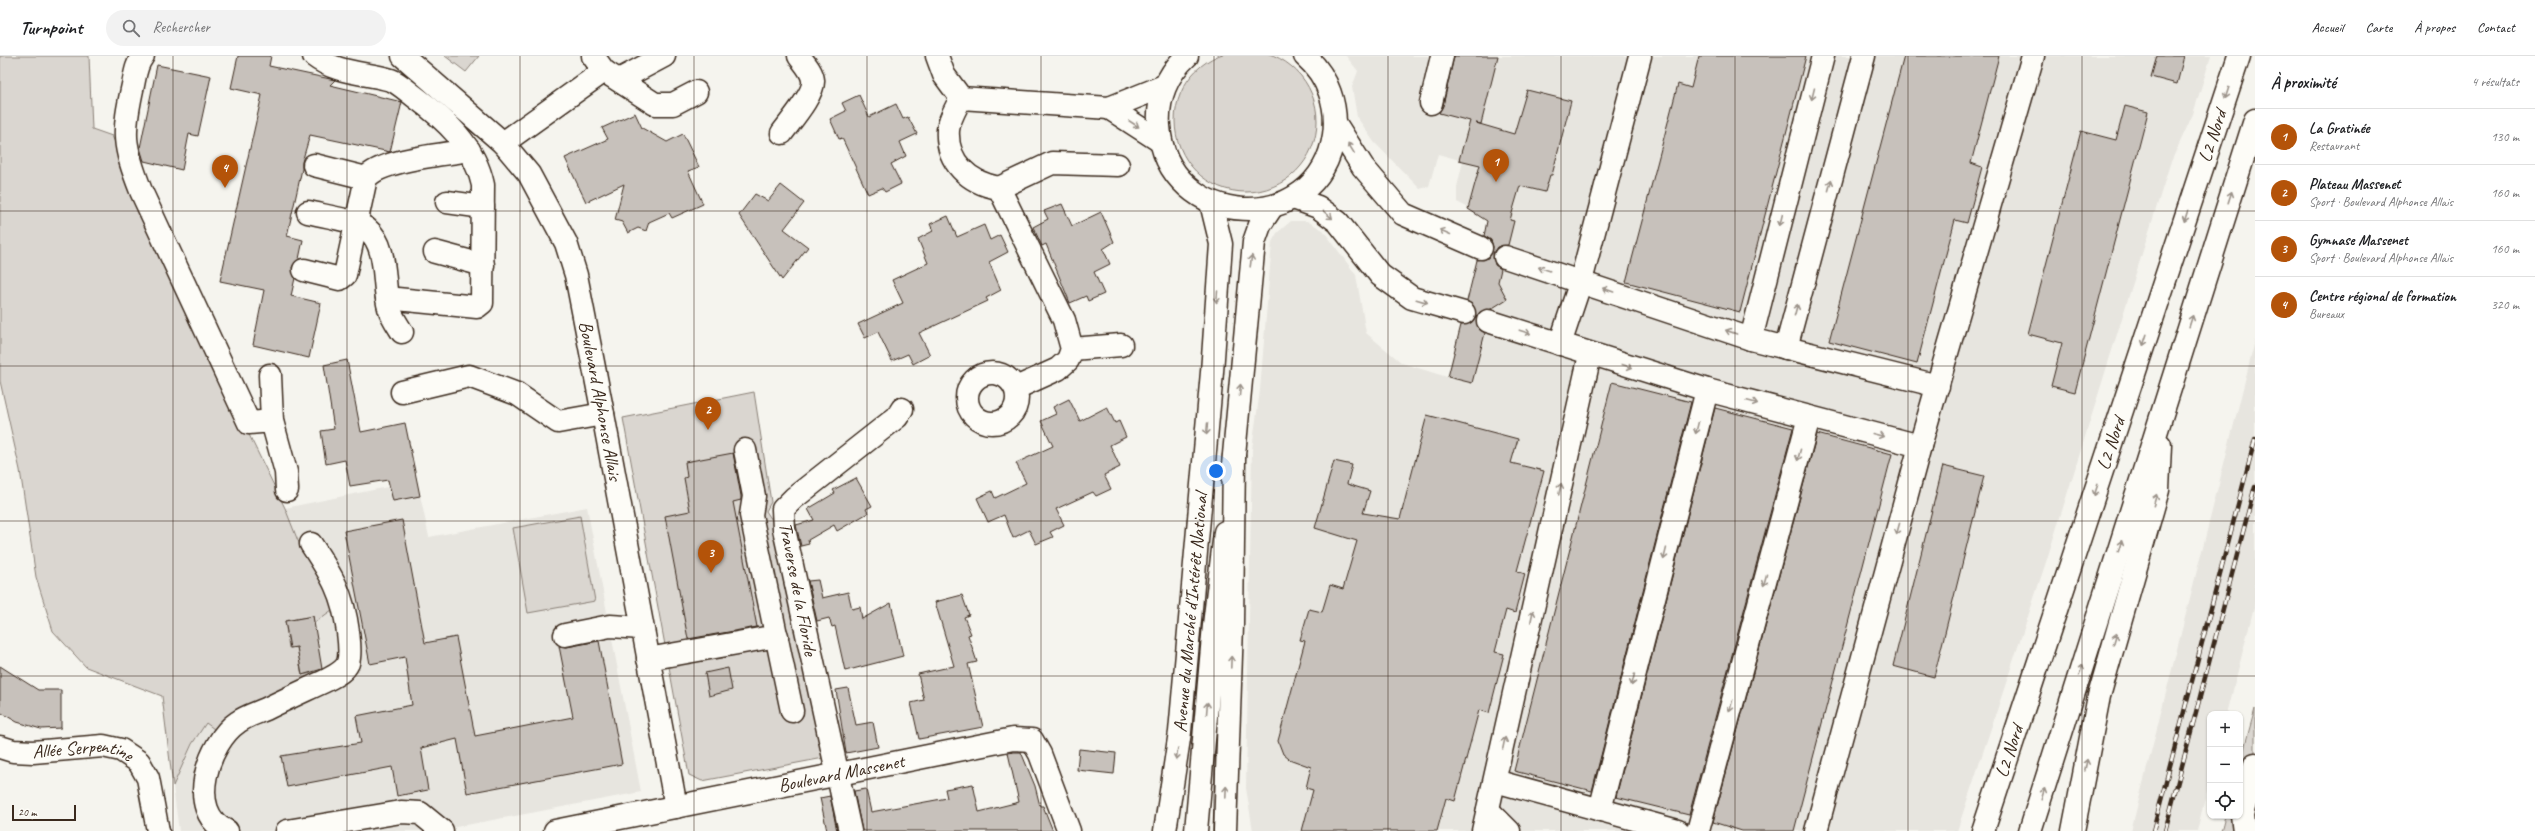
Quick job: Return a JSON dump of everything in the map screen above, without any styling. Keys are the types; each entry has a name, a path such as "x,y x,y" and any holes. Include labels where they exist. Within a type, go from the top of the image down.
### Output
{"main road":[{"path":"142,56 137,68 124,136 128,159 141,191 249,423 272,421"},
{"path":"314,56 326,66 342,71 393,81 441,116 469,150 479,166 483,185 482,303 477,307 387,298"},
{"name":"Boulevard Alphonse Allais","path":"403,56 503,143 529,174 566,243 576,275 676,806"},
{"path":"503,143 605,69 664,56"},
{"path":"782,133 812,90 813,80 810,72 799,56"},
{"path":"937,56 944,75 961,98 1109,108 1164,86"},
{"path":"1187,56 1178,64 1164,86 1158,113 1160,141 1170,167 1187,188 1211,203 1241,211 1272,207 1293,198 1310,184 1324,166 1332,145 1335,123 1333,101 1326,81 1305,56"},
{"path":"1431,103 1442,56"},
{"path":"1560,344 1581,281 1640,56"},
{"path":"1751,339 1823,56"},
{"path":"1786,348 1864,56"},
{"path":"1816,831 1920,446 2034,56"},
{"name":"L2 Nord","path":"1983,831 2239,56"},
{"path":"605,69 655,104 673,104 696,92"},
{"path":"961,98 948,129 949,144 956,163 967,176 984,186 999,188 1052,163 1118,165"},
{"path":"1109,108 1160,141"},
{"name":"L2 Nord","path":"2030,831 2255,120"},
{"path":"1335,123 1363,167 1403,214 1480,248"},
{"path":"304,270 333,279 340,279 345,275 366,178 371,172 380,168 469,150"},
{"path":"314,165 366,178"},
{"path":"999,188 1064,320 1072,349 1068,360 1058,369 1016,388"},
{"path":"1293,198 1318,207 1338,222 1380,275 1412,298 1464,314"},
{"path":"447,202 483,207"},
{"name":"Avenue du Marché d'Intérêt National","path":"1165,831 1180,732 1212,372 1221,244 1211,203"},
{"name":"Avenue du Marché d'Intérêt National","path":"1196,831 1214,625 1234,457 1254,242 1260,225 1272,207"},
{"path":"308,212 356,224 367,229 375,238 383,262 387,298 393,319 402,332"},
{"path":"435,252 483,265"},
{"path":"1505,257 1581,281 1751,339 1938,386"},
{"path":"1488,321 1590,355 1707,390 1920,446"},
{"path":"1072,349 1121,345"},
{"path":"1483,831 1590,355"},
{"path":"270,375 272,421 286,472 287,490"},
{"path":"402,392 469,376 517,394 558,422 603,414"},
{"path":"1600,810 1707,390"},
{"name":"Traverse de la Floride","path":"850,831 784,529 784,509 799,493 897,418 902,409"},
{"path":"2073,831 2099,696 2158,490 2162,412"},
{"path":"1698,831 1809,417"},
{"path":"745,450 754,496 751,515 792,711"},
{"path":"1225,831 1232,618 1234,457"},
{"path":"227,831 220,828 208,812 203,796 207,769 218,745 237,722 327,680 340,673 348,663 349,645 344,606 335,580 311,544"},
{"path":"565,635 610,626 642,628"},
{"path":"648,659 777,636"},
{"name":"Boulevard Massenet","path":"555,831 1013,739 1032,740 1040,754 1069,831"},
{"name":"Allée Serpentine","path":"0,747 13,751 33,752 103,746 121,750 139,762 148,778 158,831"},
{"path":"2244,831 2242,815 2255,764"},
{"path":"1495,781 1678,831"},
{"path":"1488,810 1509,831"},
{"path":"287,831 401,812 420,813 442,831"}],"shaded area":[{"path":"1239,50 1253,50 1280,58 1301,76 1312,94 1316,107 1316,135 1309,155 1291,176 1280,184 1267,189 1253,192 1239,192 1212,184 1191,166 1183,155 1178,142 1175,128 1175,114 1183,87 1201,66 1212,58 1225,53"},
{"path":"0,56 89,56 92,129 112,136 195,312 232,400 285,508 298,541 328,581 336,607 314,623 313,616 285,621 289,648 297,647 302,675 322,671 218,732 206,723 192,744 173,786 162,696 86,667 53,631 36,577 20,470 0,381"},
{"path":"445,56 479,56 466,72"},
{"path":"1346,56 2211,56 2193,114 2170,164 2047,559 1957,831 1253,831 1246,788 1252,449 1260,390 1272,242 1277,233 1291,221 1307,221 1323,230 1356,275 1366,333 1402,363 1447,377 1488,218 1457,202 1457,187 1463,161 1438,154 1429,186 1420,189 1374,142 1357,117 1352,87 1358,71"},
{"path":"2255,341 2255,603 2228,711 2207,711 2207,790 2197,831 2131,831"},
{"path":"754,392 771,502 766,511 779,531 829,757 702,781 689,775 623,418"},
{"path":"417,481 429,537 587,507 641,792 435,831 179,831 173,786 192,744 278,615 328,581 298,541 285,508"},
{"path":"580,516 595,601 528,613 513,528"},
{"path":"2255,709 2255,831 2221,831 2224,819 2243,819 2243,752"}],"building":[{"path":"238,56 271,56 269,66 335,80 330,85 402,102 390,152 310,135 302,162 302,169 287,236 303,240 299,259 292,267 295,278 291,296 321,303 309,358 253,345 264,290 220,281 262,95 231,88"},
{"path":"1454,56 1498,56 1481,124 1476,123 1514,134 1527,90 1571,101 1552,175 1550,175 1545,192 1520,186 1510,220 1514,221 1508,245 1497,247 1493,253 1495,265 1501,269 1498,282 1507,299 1491,309 1480,312 1476,317 1479,329 1485,333 1472,383 1448,377 1461,325 1472,322 1476,316 1473,305 1467,301 1477,260 1489,258 1493,247 1491,240 1484,236 1487,221 1468,209 1480,165 1459,160 1470,121 1439,113 1443,106"},
{"path":"1699,56 1806,56 1740,312 1626,282 1678,84 1691,88"},
{"path":"1904,56 1999,56 1971,163 1982,167 1967,223 1955,220 1917,364 1829,341"},
{"path":"2157,56 2184,56 2177,84 2151,77"},
{"path":"157,65 211,76 198,136 189,134 182,170 144,161 140,148"},
{"path":"859,95 869,117 896,104 903,119 908,117 917,134 900,142 906,156 891,164 901,184 885,192 882,188 868,194 842,138 839,139 830,119 846,111 842,103"},
{"path":"2125,106 2148,112 2075,392 2051,386 2062,343 2028,334 2081,131 2116,140"},
{"path":"635,113 642,128 667,142 683,134 699,167 688,171 703,204 672,218 669,213 649,222 646,231 638,228 628,233 622,222 615,220 624,184 586,202 565,158 608,139 602,128"},
{"path":"781,185 804,203 784,229 808,247 782,280 739,215 755,194 768,201"},
{"path":"1062,204 1072,226 1101,212 1114,242 1103,249 1110,264 1094,272 1104,294 1088,301 1086,296 1070,303 1046,244 1042,246 1033,227 1048,219 1044,211"},
{"path":"948,216 957,237 984,225 990,240 1000,235 1008,252 989,262 1001,290 986,298 988,301 919,333 930,355 913,364 908,354 892,361 878,332 865,338 858,324 903,303 892,280 928,263 918,239 933,231 930,224"},
{"path":"347,360 361,432 405,423 420,496 393,501 388,480 350,486 345,460 326,464 321,431 334,429 324,365"},
{"path":"1612,382 1691,402 1592,791 1514,771"},
{"path":"1069,399 1080,421 1107,407 1115,423 1119,421 1126,437 1110,445 1120,467 1104,475 1111,489 1096,496 1093,492 1056,509 1064,525 1050,532 1053,537 1036,544 1029,530 1013,538 1004,515 988,522 977,498 992,491 995,498 1026,483 1016,463 1053,446 1041,421 1056,414 1053,407"},
{"path":"1715,408 1793,428 1689,815 1616,797"},
{"path":"1427,415 1518,439 1511,463 1544,471 1517,571 1525,574 1515,613 1506,610 1495,652 1504,654 1489,713 1479,710 1455,801 1446,798 1437,831 1302,831 1313,790 1306,788 1311,767 1289,759 1283,754 1278,741 1305,641 1300,640 1309,609 1322,612 1330,585 1343,589 1357,541 1315,528 1334,461 1352,465 1347,484 1370,491 1363,513 1400,519"},
{"path":"1817,434 1892,454 1794,831 1742,831 1713,822"},
{"path":"733,453 741,500 733,502 757,627 688,639 665,516 690,511 684,478 687,477 685,462"},
{"path":"1943,466 1984,476 1934,677 1893,666"},
{"path":"856,478 872,506 866,509 868,513 837,531 834,525 808,540 809,544 801,546 796,525 814,520 808,509 835,493 833,490"},
{"path":"402,520 425,643 456,637 475,736 573,717 559,646 567,647 599,641 622,764 467,793 457,739 421,748 428,790 397,796 392,767 287,787 281,756 361,743 356,716 412,705 405,657 370,664 344,531"},
{"path":"818,580 822,598 848,592 852,609 860,607 862,619 891,603 903,656 845,671 835,626 832,627 829,618 817,621 808,581"},
{"path":"962,595 969,615 964,617 971,634 968,635 977,662 968,664 983,727 919,739 911,703 924,700 918,674 954,666 935,602"},
{"path":"313,616 322,669 302,675 297,647 290,648 285,621"},
{"path":"0,666 38,690 61,690 61,728 41,729 17,722 0,712"},
{"path":"728,668 732,690 709,696 705,673"},
{"path":"848,688 856,725 873,722 878,747 846,753 836,690"},
{"path":"1079,749 1116,753 1114,774 1077,770"},
{"path":"1021,752 1035,786 1040,806 1043,806 1053,831 862,831 854,791 866,789 871,812 947,798 945,789 973,784 979,812 1019,802 1008,753"},
{"path":"830,796 837,831 827,831 820,798"}],"railway":[{"path":"2153,831 2255,439"},
{"path":"2165,831 2255,486"}],"place":[{"name":"La Gratinée","path":"1496,182"},
{"name":"Centre régional de formation","path":"225,188"},
{"name":"Plateau Massenet","path":"708,430"},
{"name":"Gymnase Massenet","path":"711,573"}]}
